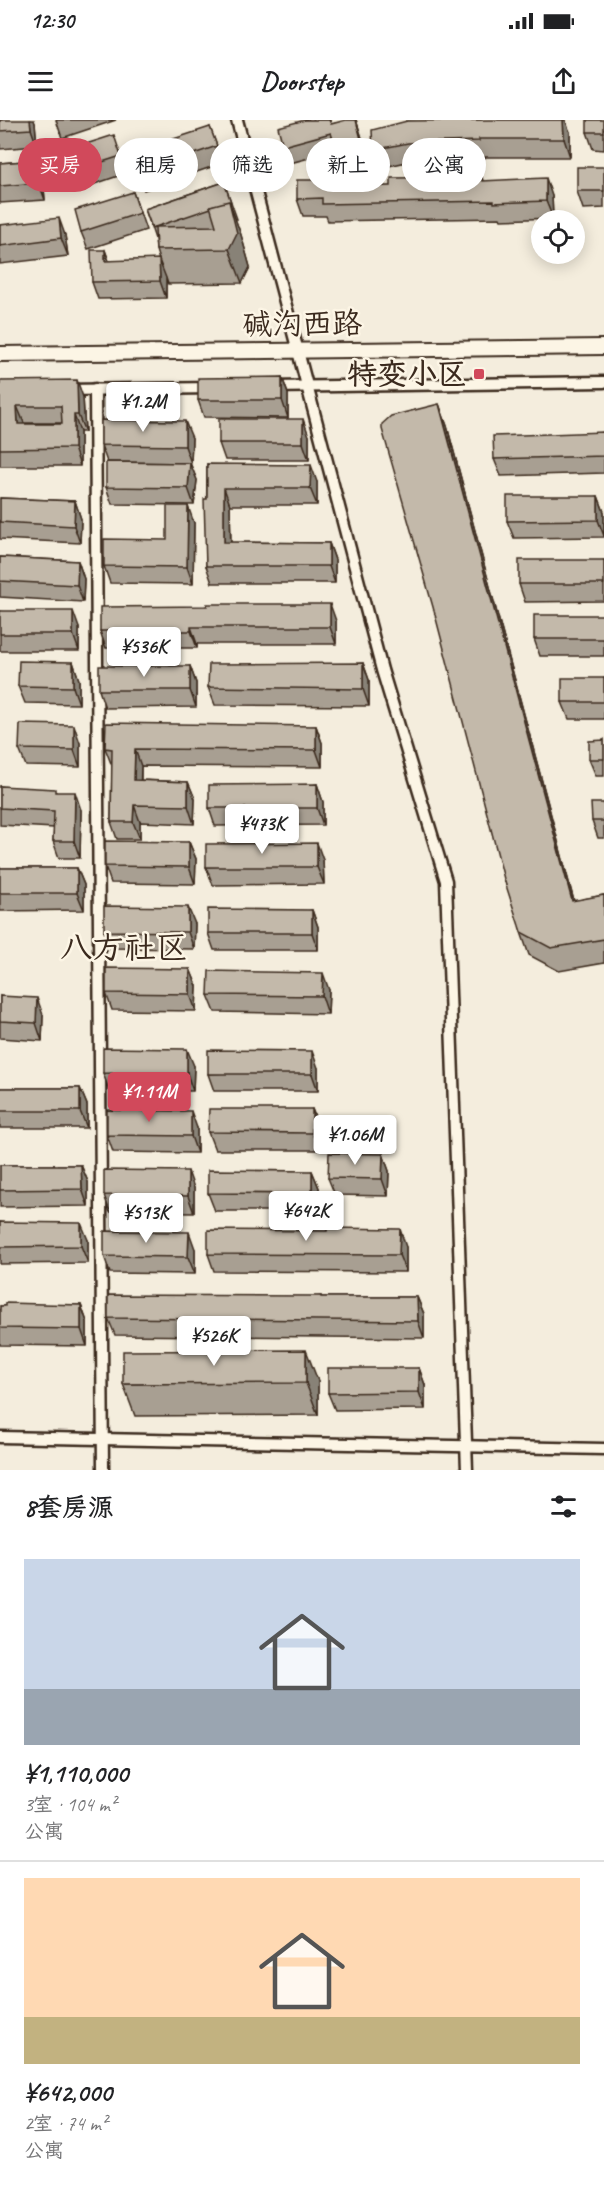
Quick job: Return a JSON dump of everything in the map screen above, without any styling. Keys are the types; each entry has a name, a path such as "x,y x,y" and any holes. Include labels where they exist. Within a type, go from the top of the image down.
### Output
{"street":[{"path":"237,120 381,670 446,881 467,1470"},
{"name":"碱沟西路","path":"0,354 604,347"},
{"path":"261,387 604,382"},
{"path":"60,390 225,388"},
{"path":"95,389 103,1470"},
{"path":"0,1437 604,1449"}],"building":[{"path":"0,120 30,120 31,129 0,131"},
{"path":"305,120 329,120 331,124 356,120 361,138 333,138 331,133 294,143 294,138 281,138 278,127"},
{"path":"563,120 564,139 402,138 402,144 390,147 390,138 372,138 372,130 407,121"},
{"path":"587,120 604,120 604,132 587,132"},
{"path":"210,127 214,138 210,138 210,148 198,152 198,138 177,138"},
{"path":"114,135 115,138 114,158 102,162 102,139"},
{"path":"18,162 18,185 0,186 0,163"},
{"path":"577,167 604,167 604,191 577,191"},
{"path":"391,178 402,178 402,192 486,192 486,181 546,178 546,201 322,204 322,198 297,199 297,180 306,180 306,192 390,192"},
{"path":"210,187 210,192 228,192 231,202 210,206 211,208 152,228 145,209"},
{"path":"133,192 140,213 81,232 75,210"},
{"path":"229,201 237,233 229,249 156,250 155,227 216,226 210,206"},
{"path":"59,218 61,238 0,246 0,225"},
{"path":"91,250 105,250 105,261 159,259 160,281 92,282"},
{"path":"282,377 282,400 198,400 198,378"},
{"path":"77,380 78,415 74,415 74,448 0,449 0,381","holes":["17,406 61,406 62,424 18,424"]},
{"path":"439,404 572,901 604,895 604,939 551,948 521,932 504,879 433,607 382,429 382,424 391,416"},
{"path":"219,419 303,419 303,443 219,443"},
{"path":"101,420 185,421 185,446 101,445"},
{"path":"604,432 604,456 494,459 493,436"},
{"path":"106,462 190,463 188,488 106,487"},
{"path":"207,464 311,465 310,488 224,488 224,542 329,543 329,566 206,566 204,499 207,499"},
{"path":"507,496 598,496 598,520 507,521"},
{"path":"0,498 75,501 74,526 0,522"},
{"path":"167,506 188,506 187,567 104,566 104,539 167,540"},
{"path":"0,557 78,561 77,585 0,581"},
{"path":"519,560 604,560 604,584 519,584"},
{"path":"207,604 330,604 330,627 191,627 191,631 100,631 100,607 207,606"},
{"path":"0,611 73,611 73,634 0,634"},
{"path":"534,615 604,615 604,639 534,639"},
{"path":"19,661 73,662 73,687 18,686"},
{"path":"363,663 363,689 208,687 209,664"},
{"path":"99,666 190,666 190,690 99,690"},
{"path":"562,678 604,678 604,702 562,702"},
{"path":"106,723 316,726 316,750 135,749 134,780 188,782 188,806 134,805 133,822 111,822 112,749 105,748"},
{"path":"20,724 74,725 74,750 19,749"},
{"path":"604,740 604,759 589,759 589,741"},
{"path":"317,784 317,808 209,808 209,785"},
{"path":"0,786 75,792 74,841 53,841 54,811 0,808"},
{"path":"591,803 604,803 604,821 592,821"},
{"path":"105,841 189,842 189,867 105,866"},
{"path":"317,843 317,867 206,867 206,844"},
{"path":"0,868 77,868 77,893 0,893"},
{"path":"104,906 188,907 188,932 104,931"},
{"path":"208,909 312,910 312,933 208,933"},
{"path":"106,968 190,969 190,994 106,993"},
{"path":"209,971 323,973 322,996 208,995"},
{"path":"0,996 37,998 36,1023 0,1021"},
{"path":"103,1048 187,1049 187,1074 103,1073"},
{"path":"208,1050 312,1051 312,1074 208,1074"},
{"path":"0,1088 80,1088 80,1111 0,1111"},
{"path":"209,1109 312,1109 312,1133 208,1132"},
{"path":"107,1110 191,1111 191,1136 107,1135"},
{"path":"329,1153 383,1154 382,1179 328,1178"},
{"path":"0,1165 81,1165 82,1189 0,1190"},
{"path":"104,1170 188,1171 188,1196 104,1195"},
{"path":"208,1170 312,1171 312,1194 208,1193"},
{"path":"0,1222 81,1223 81,1246 0,1247"},
{"path":"327,1228 400,1229 399,1255 208,1254 208,1230 327,1231"},
{"path":"104,1231 189,1232 188,1257 104,1256"},
{"path":"108,1295 417,1297 418,1321 108,1318"},
{"path":"5,1303 81,1305 81,1329 0,1328 0,1306 5,1306"},
{"path":"306,1350 306,1383 123,1384 123,1351"},
{"path":"328,1368 419,1368 419,1392 328,1393"}],"place":[{"name":"特变小区","path":"479,374"}],"district":[{"name":"八方社区","path":"124,947"}]}
